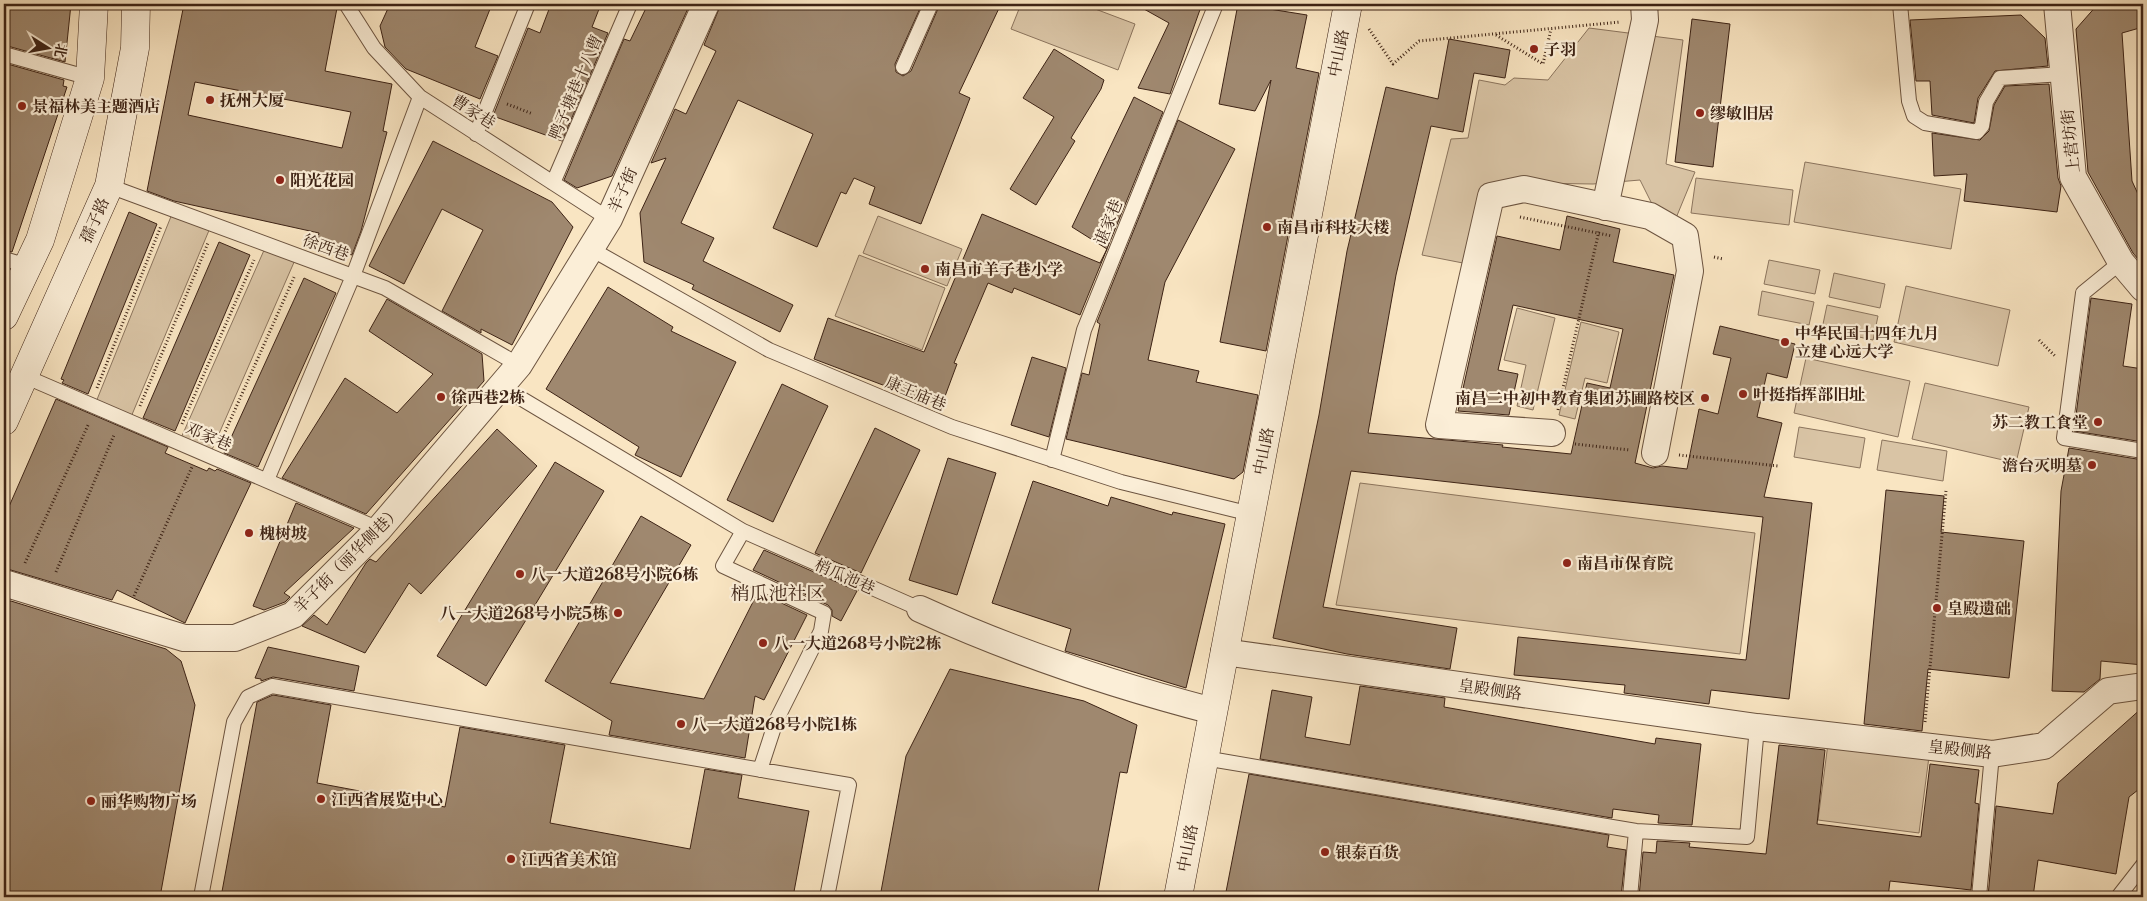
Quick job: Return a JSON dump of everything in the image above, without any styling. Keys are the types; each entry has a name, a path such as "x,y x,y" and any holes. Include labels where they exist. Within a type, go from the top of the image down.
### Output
{"main road":[{"path":"4,316 16,262 40,240 90,78 94,4"},
{"name":"孺子路","path":"4,422 110,186 134,48 136,4"},
{"name":"中山路","path":"1178,897 1348,4"}],"street":[{"name":"羊子街","path":"519,365 609,219 706,4"},
{"name":"上营坊街","path":"2057,4 2073,177 2121,262 2143,288"},
{"path":"1602,216 1645,12"},
{"path":"1552,433 1440,425 1491,196 1524,189 1602,216 1650,216 1685,236 1690,271 1655,452"},
{"name":"羊子街（丽华侧巷）","path":"4,583 184,638 235,638 293,615 380,529 519,365"},
{"name":"梢瓜池巷","path":"920,609 966,630 1131,690 1212,711"},
{"name":"皇殿侧路","path":"1224,652 1757,727 1992,754 2044,746 2108,691 2143,686"}],"lane":[{"name":"曹家巷","path":"346,4 374,48 420,97 609,219"},
{"path":"476,134 528,4"},
{"name":"鸭子塘巷十八曹","path":"553,183 630,4"},
{"path":"903,67 930,4"},
{"name":"谌家巷","path":"1052,460 1084,330 1216,4"},
{"path":"1900,4 1909,101 1914,116 1925,124 1977,132 1982,126 1986,102 2000,78 2063,74"},
{"path":"4,54 90,78"},
{"path":"267,480 353,276 420,97"},
{"name":"徐西巷","path":"110,186 385,288 519,365"},
{"name":"康王庙巷","path":"591,249 769,350 952,427 1121,482 1251,514"},
{"path":"2121,262 2083,293 2064,438 2143,451"},
{"name":"邓家巷","path":"24,376 380,529"},
{"name":"梢瓜池巷","path":"502,387 743,530 920,609"},
{"path":"743,530 723,566 824,613 821,631 776,721 760,770"},
{"path":"201,897 234,722 248,697 272,686 849,785 827,897"},
{"path":"1204,758 1636,831 1747,837 1757,727"},
{"path":"1979,897 1992,754"},
{"path":"1630,897 1636,831"},
{"path":"2118,897 2143,865"}],"path":[{"path":"1367,26 1393,64 1419,42 1552,29 1645,12"},
{"path":"1496,34 1543,64 1552,29"},
{"path":"490,97 533,114"},
{"path":"24,566 93,405 169,208"},
{"path":"1552,433 1602,216"},
{"path":"1556,224 1612,236"},
{"path":"46,596 216,225"},
{"path":"174,440 262,242"},
{"path":"214,457 303,257"},
{"path":"124,620 199,451"},
{"path":"1923,745 1946,491"}],"shaded area":[{"path":"1021,4 1082,4 1135,24 1118,70 1011,29"},
{"path":"1589,28 1683,40 1666,164 1695,172 1676,218 1653,206 1640,180 1593,184 1529,183 1485,191 1468,264 1422,255 1451,139 1468,138 1479,80 1505,85 1514,78 1548,80"},
{"path":"1805,162 1961,189 1951,249 1794,222"},
{"path":"1696,178 1793,190 1789,225 1691,213"},
{"path":"172,214 210,228 131,417 96,402"},
{"path":"878,216 962,249 947,286 863,253"},
{"path":"265,248 295,260 211,452 181,438"},
{"path":"859,255 945,288 922,350 835,316"},
{"path":"1769,260 1820,270 1815,294 1764,284"},
{"path":"1834,273 1885,284 1880,308 1829,297"},
{"path":"1906,286 2010,310 1998,366 1894,342"},
{"path":"1762,291 1814,302 1809,325 1758,315"},
{"path":"1827,305 1878,316 1873,340 1822,329"},
{"path":"1517,308 1555,318 1533,410 1517,406 1526,365 1504,360"},
{"path":"1581,322 1619,332 1607,383 1585,378 1575,419 1559,415"},
{"path":"1806,358 1910,381 1898,437 1794,413"},
{"path":"1925,383 2029,407 2016,463 1912,439"},
{"path":"1799,427 1865,438 1860,468 1794,457"},
{"path":"1882,440 1947,451 1943,481 1877,470"},
{"path":"1360,483 1755,533 1740,654 1336,605"},
{"path":"1829,736 1930,749 1919,833 1818,820"}],"building":[{"path":"4,4 71,4 65,62 4,45"},
{"path":"184,4 316,4 337,8 325,71 392,84 383,131 387,132 361,231 352,255 316,245 319,233 174,201 147,191","holes":["195,82 351,112 342,148 188,115"]},
{"path":"390,4 492,4 475,47 498,56 480,99 406,69 385,47 380,26"},
{"path":"551,4 601,4 592,27 608,33 562,141 493,116 528,28 540,33"},
{"path":"648,4 690,4 612,176 577,188 564,180 624,39 630,41"},
{"path":"721,4 922,4 895,64 896,72 903,76 911,71 940,4 1001,4 959,93 970,98 921,224 869,204 875,187 854,178 846,194 841,192 817,247 773,228 813,134 738,100 681,223 714,238 703,261 793,305 780,332 692,289 694,285 644,262 640,213 666,158 651,163 675,109 686,114 716,51 704,45"},
{"path":"1135,4 1202,4 1170,94 1138,88 1169,23"},
{"name":"南昌市科技大楼","path":"1238,4 1307,15 1296,68 1319,73 1266,351 1220,342 1271,80 1255,111 1219,104"},
{"path":"2098,4 2138,4 2143,21 2143,27 2122,33 2132,181 2143,205 2143,265 2133,253 2088,172 2076,29"},
{"path":"2021,15 2045,38 2048,66 1995,71 1978,98 1974,123 1932,115 1930,81 1916,81 1910,20"},
{"name":"缪敏旧居","path":"1692,19 1730,24 1713,167 1675,162"},
{"path":"1449,39 1510,50 1505,78 1474,73 1463,132 1431,126 1396,275 1368,433 1503,445 1502,447 1571,454 1587,383 1610,388 1623,329 1513,305 1498,370 1518,374 1509,415 1458,411 1497,236 1560,250 1567,216 1620,229 1613,262 1674,275 1635,463 1653,468 1662,466 1687,469 1699,409 1718,414 1731,358 1713,354 1720,326 1795,344 1787,378 1767,373 1757,417 1782,423 1764,497 1812,503 1789,699 1711,690 1709,704 1624,693 1625,685 1514,675 1518,637 1746,660 1763,517 1351,471 1323,607 1457,628 1450,669 1347,654 1273,638 1319,415 1347,251 1386,87 1438,99"},
{"path":"1054,49 1104,80 1101,89 1071,138 1075,141 1036,205 1010,189 1054,117 1023,98"},
{"path":"4,63 64,80 63,86 67,87 12,252 4,250"},
{"path":"2049,84 2058,178 2061,186 2057,212 1964,201 1967,174 1934,176 1932,133 1980,140 1989,131 1994,105 2005,86"},
{"path":"1134,97 1163,112 1107,249 1072,227"},
{"path":"1178,120 1235,149 1165,282 1148,360 1199,371 1196,382 1258,395 1243,472 1234,479 1066,439 1082,373 1089,375 1100,324 1097,322"},
{"path":"433,141 552,202 573,227 512,345 481,329 481,333 442,311 483,230 442,209 404,284 369,266"},
{"path":"129,212 157,224 88,394 62,383 64,380 61,379"},
{"path":"982,214 1100,263 1107,249 1080,315 1014,288 1012,293 988,283 954,363 957,364 941,407 814,359 828,318 924,352"},
{"path":"219,242 250,255 175,431 143,418"},
{"path":"304,278 336,293 258,467 224,453"},
{"path":"608,287 673,327 671,331 736,362 681,477 635,455 639,447 546,389"},
{"path":"2091,298 2132,304 2123,366 2143,369 2143,442 2074,431"},
{"name":"徐西巷2栋","path":"387,299 482,354 484,381 366,514 282,478 345,378 397,413 433,374 369,331"},
{"path":"1032,357 1066,368 1049,437 1011,425"},
{"path":"782,384 828,406 773,522 727,500"},
{"path":"56,399 168,447 165,453 207,471 209,468 215,471 217,469 251,483 185,623 117,590 112,600 4,568 4,518"},
{"path":"875,428 920,450 861,573 815,553"},
{"path":"497,429 537,466 421,594 409,583 365,653 302,626 314,615 327,625 366,563 370,559 376,562"},
{"path":"2069,448 2143,460 2143,665 2101,661 2100,679 2084,692 2052,691 2061,491"},
{"path":"948,458 996,473 957,595 909,580"},
{"name":"八一大道268号小院6栋","path":"555,462 604,491 486,686 437,656"},
{"path":"1033,481 1108,506 1111,497 1172,515 1173,512 1225,524 1186,688 1065,651 1071,629 992,603"},
{"path":"1886,490 1944,496 1941,532 2024,541 2009,678 1928,669 1922,731 1864,724"},
{"path":"296,503 354,528 284,593 290,597 285,602 264,610 253,606"},
{"path":"641,516 691,545 610,683 704,699 758,592 807,615 764,700 755,696 745,758 609,735 612,721 545,681"},
{"path":"764,550 857,591 841,621 832,616 832,610 828,605 753,570"},
{"name":"丽华购物广场","path":"11,601 166,649 181,661 195,705 160,897 4,897 4,602"},
{"path":"268,647 359,666 354,691 273,677 261,681 261,679 255,678"},
{"path":"950,669 1084,701 1137,725 1127,773 1120,772 1097,897 880,897 906,756"},
{"path":"1360,686 1445,698 1444,707 1655,744 1656,738 1701,744 1692,825 1658,823 1659,815 1613,809 1612,818 1260,759 1272,690 1312,697 1305,737 1350,745"},
{"name":"江西省展览中心","path":"273,695 331,705 317,783 445,807 460,727 565,745 550,823 690,849 705,769 742,775 738,798 809,811 793,897 221,897 257,702"},
{"path":"2143,707 2143,786 2129,797 2116,874 2038,860 2033,897 1988,897 1996,806 2053,814 2058,783"},
{"path":"1779,745 1825,750 1817,824 1921,837 1930,764 1979,770 1975,803 1979,804 1971,890 1890,881 1888,897 1639,897 1643,852 1656,853 1657,841 1690,843 1689,847 1766,854"},
{"path":"1249,774 1609,835 1607,847 1626,850 1621,897 1225,897"}],"place":[{"name":"子羽","path":"1534,49"},
{"name":"抚州大厦","path":"210,100"},
{"name":"景福林美主题酒店","path":"22,106"},
{"name":"缪敏旧居","path":"1700,113"},
{"name":"阳光花园","path":"280,180"},
{"name":"南昌市科技大楼","path":"1267,227"},
{"name":"南昌市羊子巷小学","path":"925,269"},
{"name":"中华民国十四年九月 立建 心远大学","path":"1785,342"},
{"name":"叶挺指挥部旧址","path":"1743,394"},
{"name":"徐西巷2栋","path":"441,397"},
{"name":"南昌二中初中教育集团苏圃路校区","path":"1705,398"},
{"name":"苏二教工食堂","path":"2098,422"},
{"name":"澹台灭明墓","path":"2092,465"},
{"name":"槐树坡","path":"249,533"},
{"name":"南昌市保育院","path":"1567,563"},
{"name":"八一大道268号小院6栋","path":"520,574"},
{"name":"皇殿遗础","path":"1937,608"},
{"name":"八一大道268号小院5栋","path":"618,613"},
{"name":"八一大道268号小院2栋","path":"763,643"},
{"name":"八一大道268号小院1栋","path":"681,724"},
{"name":"江西省展览中心","path":"321,799"},
{"name":"丽华购物广场","path":"91,801"},
{"name":"银泰百货","path":"1325,852"},
{"name":"江西省美术馆","path":"511,859"}],"district":[{"name":"梢瓜池社区","path":"778,593"}]}
